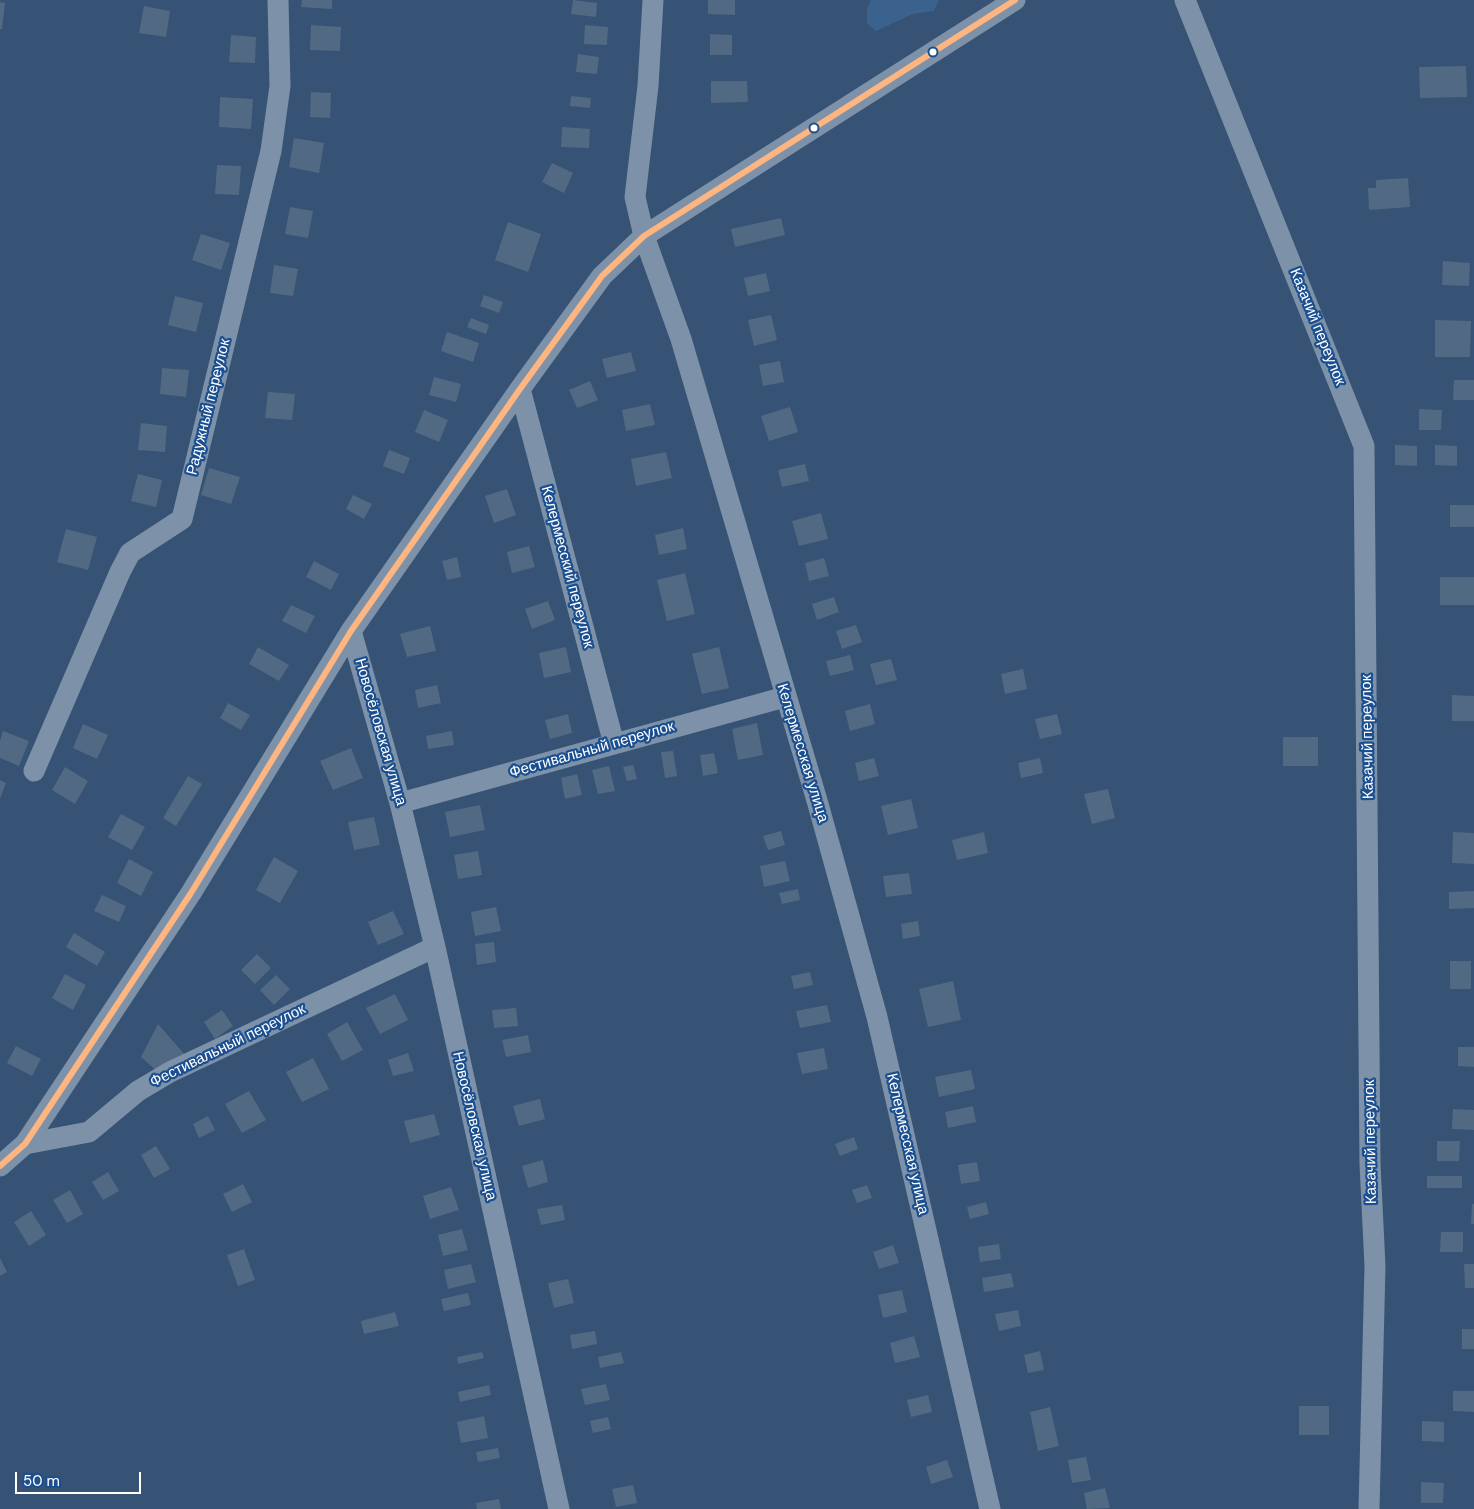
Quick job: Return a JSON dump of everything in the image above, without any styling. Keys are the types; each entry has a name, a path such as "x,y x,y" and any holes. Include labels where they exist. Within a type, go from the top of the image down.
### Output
{"street":[{"name":"Радужный переулок","path":"34,771 130,553 182,519 271,151 280,86 278,0"},
{"name":"Келермесская улица","path":"653,0 648,86 635,196 644,236 681,339 818,804 878,1017 990,1509"},
{"path":"351,631 520,389 602,276 644,236 1015,0"},
{"name":"Казачий переулок","path":"1185,0 1364,446 1370,1164 1375,1266 1369,1509"},
{"name":"Келермесский переулок","path":"520,389 614,744"},
{"name":"Фестивальный переулок","path":"0,1166 26,1144 191,893 351,631"},
{"name":"Новосёловская улица","path":"351,631 400,804 435,947 560,1509"},
{"name":"Фестивальный переулок","path":"400,804 785,697"},
{"name":"Фестивальный переулок","path":"26,1144 89,1132 138,1091 170,1072 435,947"}],"water":[{"path":"871,0 939,0 934,11 913,14 876,31 867,24 867,8"}],"building":[{"path":"302,0 332,0 332,9 301,7"},
{"path":"573,0 597,3 596,17 571,14"},
{"path":"708,0 735,0 735,15 708,14"},
{"path":"0,2 5,3 2,29 0,29"},
{"path":"144,6 170,11 166,37 139,33"},
{"path":"311,25 341,27 340,51 310,50"},
{"path":"585,25 608,27 607,45 584,44"},
{"path":"710,34 732,35 732,55 710,55"},
{"path":"231,35 256,37 255,63 229,62"},
{"path":"578,54 599,57 597,74 576,72"},
{"path":"1466,66 1467,97 1420,98 1419,67"},
{"path":"711,81 747,81 748,102 711,103"},
{"path":"311,92 331,93 330,118 310,117"},
{"path":"571,96 591,98 590,108 570,106"},
{"path":"220,97 253,99 251,129 219,127"},
{"path":"562,127 590,129 589,148 561,147"},
{"path":"294,138 324,143 319,173 289,167"},
{"path":"552,163 573,173 564,193 542,182"},
{"path":"217,165 241,166 239,195 215,194"},
{"path":"1408,178 1410,207 1369,210 1368,188 1376,188 1376,180"},
{"path":"290,207 313,211 308,238 285,234"},
{"path":"781,218 785,235 735,247 731,229"},
{"path":"508,222 541,234 528,272 495,260"},
{"path":"201,234 230,243 221,270 192,260"},
{"path":"1443,261 1470,263 1469,286 1442,285"},
{"path":"274,265 298,269 293,296 270,293"},
{"path":"766,273 770,291 748,296 744,278"},
{"path":"484,295 503,302 499,313 480,306"},
{"path":"175,296 203,303 196,332 168,325"},
{"path":"771,315 777,340 754,346 748,320"},
{"path":"471,318 489,325 486,334 467,327"},
{"path":"1435,320 1471,321 1470,357 1435,357"},
{"path":"447,332 479,343 473,362 441,351"},
{"path":"631,352 636,371 607,378 602,359"},
{"path":"780,361 784,382 763,386 759,365"},
{"path":"162,368 189,370 186,397 160,394"},
{"path":"434,377 461,384 456,402 429,395"},
{"path":"1454,380 1474,380 1474,400 1453,400"},
{"path":"590,381 598,400 577,408 569,390"},
{"path":"268,392 295,394 292,420 265,418"},
{"path":"650,404 655,425 626,431 622,410"},
{"path":"790,407 798,432 769,441 761,416"},
{"path":"1419,409 1442,410 1441,430 1419,430"},
{"path":"424,410 448,420 439,442 415,432"},
{"path":"141,423 167,426 165,452 138,450"},
{"path":"1395,445 1417,446 1417,466 1395,465"},
{"path":"1435,445 1457,446 1457,466 1435,465"},
{"path":"389,450 410,458 404,474 383,466"},
{"path":"666,452 672,478 636,486 631,459"},
{"path":"805,464 809,481 782,487 778,470"},
{"path":"209,468 240,477 231,504 201,495"},
{"path":"138,474 162,480 156,507 131,501"},
{"path":"507,489 516,515 494,523 485,496"},
{"path":"353,495 372,504 364,519 346,509"},
{"path":"1450,505 1474,505 1474,527 1450,527"},
{"path":"821,513 828,539 799,546 792,521"},
{"path":"683,528 687,549 659,555 655,535"},
{"path":"66,529 97,537 88,570 57,562"},
{"path":"529,546 535,567 512,573 507,552"},
{"path":"457,557 461,577 447,580 442,561"},
{"path":"824,558 829,576 809,581 805,563"},
{"path":"314,561 339,574 331,590 306,577"},
{"path":"685,573 695,614 667,621 657,580"},
{"path":"1440,577 1474,577 1474,605 1440,605"},
{"path":"834,597 839,612 817,620 812,604"},
{"path":"548,601 555,620 532,629 525,609"},
{"path":"291,605 315,616 306,633 282,621"},
{"path":"856,625 862,642 842,649 836,631"},
{"path":"430,626 436,651 407,657 400,634"},
{"path":"258,647 289,665 279,681 249,664"},
{"path":"566,647 571,672 544,678 539,653"},
{"path":"719,647 729,688 702,694 692,654"},
{"path":"850,655 854,670 830,676 826,661"},
{"path":"891,659 897,680 876,685 870,664"},
{"path":"1023,669 1027,689 1005,694 1001,674"},
{"path":"437,685 441,703 418,708 415,690"},
{"path":"1452,695 1474,696 1474,721 1452,721"},
{"path":"228,703 250,715 241,730 220,718"},
{"path":"870,704 875,724 850,731 845,711"},
{"path":"568,714 572,733 550,739 545,720"},
{"path":"1057,714 1062,734 1040,739 1035,719"},
{"path":"757,723 763,755 738,760 732,729"},
{"path":"83,724 108,735 97,759 73,748"},
{"path":"3,731 29,741 19,766 0,758 0,741"},
{"path":"452,731 454,745 428,749 426,736"},
{"path":"1283,737 1318,737 1318,766 1283,766"},
{"path":"351,748 363,778 333,790 320,761"},
{"path":"673,751 677,776 665,778 661,752"},
{"path":"714,753 718,773 703,776 700,755"},
{"path":"874,758 879,776 859,781 855,763"},
{"path":"1040,758 1043,773 1021,778 1018,763"},
{"path":"633,765 637,779 627,781 623,767"},
{"path":"609,766 615,791 598,794 592,770"},
{"path":"65,767 88,781 75,804 52,790"},
{"path":"577,774 582,795 565,799 561,778"},
{"path":"188,776 202,784 176,826 163,818"},
{"path":"0,780 6,783 0,799"},
{"path":"1108,789 1115,818 1092,824 1084,794"},
{"path":"911,799 918,828 888,835 881,806"},
{"path":"480,805 485,830 450,837 445,812"},
{"path":"121,814 145,827 132,850 108,837"},
{"path":"374,817 380,845 354,850 348,822"},
{"path":"781,831 785,845 768,850 763,836"},
{"path":"984,832 988,853 957,860 952,840"},
{"path":"1453,832 1474,833 1474,864 1452,863"},
{"path":"478,851 482,875 458,879 454,855"},
{"path":"274,857 298,871 280,903 256,890"},
{"path":"129,859 153,872 141,896 117,883"},
{"path":"785,861 790,881 764,887 760,866"},
{"path":"909,873 912,894 886,897 883,876"},
{"path":"798,889 800,900 782,904 779,893"},
{"path":"1474,891 1474,908 1449,909 1449,892"},
{"path":"102,895 126,906 119,922 94,911"},
{"path":"496,907 501,931 475,936 471,912"},
{"path":"393,911 404,934 378,945 368,922"},
{"path":"918,921 920,936 903,939 901,924"},
{"path":"74,933 105,952 97,966 66,947"},
{"path":"494,942 496,962 477,965 475,944"},
{"path":"257,954 271,968 255,984 241,970"},
{"path":"1450,961 1471,961 1471,989 1450,989"},
{"path":"810,972 813,985 794,989 791,976"},
{"path":"65,974 86,985 73,1010 52,998"},
{"path":"276,975 290,989 274,1005 260,990"},
{"path":"953,981 961,1020 928,1027 919,989"},
{"path":"395,994 408,1020 380,1034 366,1008"},
{"path":"827,1005 831,1022 800,1028 796,1011"},
{"path":"516,1008 518,1026 494,1028 492,1010"},
{"path":"222,1010 233,1026 215,1039 204,1022"},
{"path":"347,1022 363,1050 342,1061 327,1034"},
{"path":"158,1024 186,1056 157,1071 141,1057"},
{"path":"528,1035 531,1052 506,1057 502,1040"},
{"path":"16,1046 41,1059 32,1076 7,1063"},
{"path":"1458,1047 1474,1047 1474,1067 1458,1066"},
{"path":"824,1048 828,1069 802,1074 797,1053"},
{"path":"408,1053 414,1071 393,1076 388,1060"},
{"path":"313,1058 329,1089 302,1102 286,1072"},
{"path":"971,1070 975,1089 939,1097 935,1077"},
{"path":"249,1091 266,1120 242,1133 225,1104"},
{"path":"540,1099 545,1119 519,1126 513,1106"},
{"path":"973,1106 976,1122 948,1128 945,1112"},
{"path":"1453,1109 1474,1110 1474,1130 1452,1129"},
{"path":"434,1114 440,1135 410,1143 404,1121"},
{"path":"208,1116 215,1130 199,1138 193,1124"},
{"path":"854,1137 858,1149 840,1156 835,1144"},
{"path":"1437,1141 1460,1141 1459,1161 1437,1161"},
{"path":"156,1146 170,1169 154,1178 141,1155"},
{"path":"543,1160 548,1182 528,1188 522,1166"},
{"path":"977,1162 980,1181 961,1184 958,1165"},
{"path":"108,1172 119,1191 103,1200 92,1182"},
{"path":"1427,1176 1462,1176 1462,1188 1427,1188"},
{"path":"243,1184 252,1202 232,1212 223,1194"},
{"path":"867,1185 872,1198 857,1203 852,1190"},
{"path":"451,1187 459,1210 430,1219 423,1196"},
{"path":"70,1190 83,1214 67,1223 53,1200"},
{"path":"986,1202 989,1214 970,1219 967,1207"},
{"path":"1472,1204 1474,1204 1474,1224 1471,1224"},
{"path":"562,1205 565,1220 541,1225 537,1209"},
{"path":"31,1211 46,1235 29,1246 14,1222"},
{"path":"462,1229 468,1250 443,1256 438,1235"},
{"path":"1441,1232 1463,1232 1463,1252 1440,1252"},
{"path":"999,1244 1001,1259 980,1262 978,1247"},
{"path":"893,1245 899,1263 879,1269 873,1252"},
{"path":"244,1249 255,1280 238,1286 227,1255"},
{"path":"0,1258 7,1272 0,1276"},
{"path":"471,1264 476,1282 448,1289 444,1270"},
{"path":"1464,1264 1474,1264 1474,1288 1465,1288"},
{"path":"1011,1273 1014,1287 984,1292 982,1278"},
{"path":"568,1279 574,1303 554,1308 548,1283"},
{"path":"902,1290 907,1312 883,1318 878,1295"},
{"path":"468,1293 471,1305 444,1311 441,1299"},
{"path":"1018,1310 1021,1326 999,1331 995,1314"},
{"path":"395,1312 399,1326 364,1334 361,1321"},
{"path":"1462,1329 1474,1329 1474,1349 1462,1349"},
{"path":"595,1331 597,1344 572,1349 570,1335"},
{"path":"914,1336 920,1357 895,1363 890,1343"},
{"path":"1040,1351 1044,1370 1028,1373 1024,1355"},
{"path":"482,1352 484,1358 458,1364 457,1357"},
{"path":"621,1352 624,1363 600,1368 598,1357"},
{"path":"606,1384 610,1400 585,1405 581,1389"},
{"path":"489,1385 491,1395 460,1402 458,1392"},
{"path":"1453,1391 1474,1391 1474,1412 1453,1411"},
{"path":"928,1395 932,1412 911,1417 907,1400"},
{"path":"1299,1406 1329,1406 1329,1435 1299,1435"},
{"path":"1050,1407 1059,1446 1038,1451 1030,1412"},
{"path":"484,1416 488,1438 461,1443 457,1422"},
{"path":"608,1417 611,1429 593,1433 590,1421"},
{"path":"1422,1421 1444,1422 1444,1442 1422,1441"},
{"path":"498,1448 500,1458 478,1462 476,1452"},
{"path":"1086,1457 1091,1480 1072,1483 1068,1460"},
{"path":"947,1460 953,1477 931,1484 926,1467"},
{"path":"1421,1482 1444,1483 1443,1503 1421,1503"},
{"path":"633,1485 637,1503 616,1507 612,1489"},
{"path":"1105,1488 1110,1508 1087,1509 1084,1493"},
{"path":"499,1499 501,1509 477,1509 476,1503"}],"transit line":[{"path":"0,1166 25,1144 191,893 351,631 520,389 602,276 644,236 1015,0"}]}
